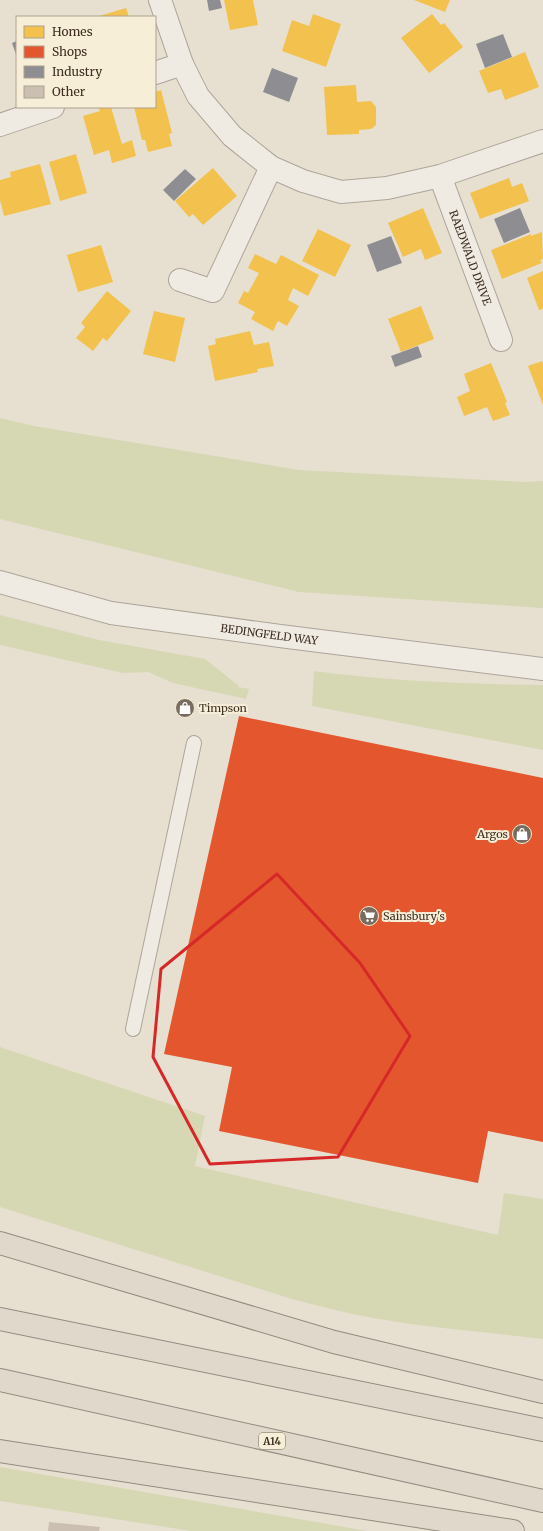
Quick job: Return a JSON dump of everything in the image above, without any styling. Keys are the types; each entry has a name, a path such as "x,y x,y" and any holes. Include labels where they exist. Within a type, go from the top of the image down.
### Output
{"highway":[{"path":"0,1243 334,1342 543,1392"},
{"path":"0,1319 543,1430"},
{"name":"A14","path":"0,1380 543,1501"},
{"path":"0,1451 513,1531"}],"street":[{"path":"160,0 182,64 198,96 232,136 271,167 303,181 341,192 387,188 440,176 543,141"},
{"path":"156,73 182,64"},
{"path":"0,125 50,108"},
{"path":"180,280 213,291 271,167"},
{"name":"RAEDWALD DRIVE","path":"440,176 501,340"},
{"name":"BEDINGFELD WAY","path":"0,582 111,613 543,669"}],"lane":[{"path":"133,1029 194,743"}],"highlighted area":[{"path":"277,874 360,963 410,1036 338,1157 210,1164 153,1057 161,969"}],"green space":[{"path":"0,418 34,426 299,470 525,482 543,481 543,608 299,592 0,519"},
{"path":"0,615 99,640 205,659 239,686 238,687 249,689 246,699 173,683 148,672 123,673 0,645"},
{"path":"314,671 428,681 543,685 543,750 312,706"},
{"path":"0,1047 205,1116 195,1166 498,1235 504,1193 543,1199 543,1339 415,1325 352,1314 292,1299 0,1207"},
{"path":"0,1467 368,1531 191,1531 0,1501"}],"building: Homes":[{"path":"224,0 253,0 258,25 230,30"},
{"path":"414,0 450,0 445,12"},
{"path":"126,8 129,16 99,16"},
{"path":"313,14 341,24 326,67 282,51 292,20 309,26"},
{"path":"432,14 441,25 444,23 463,47 429,73 401,38"},
{"path":"525,52 539,87 505,100 501,89 488,93 479,71"},
{"path":"356,85 357,102 371,101 376,107 376,125 371,129 359,130 359,134 327,135 324,87"},
{"path":"161,90 172,133 169,134 172,146 148,152 145,140 142,140 134,108 156,108 156,92"},
{"path":"98,108 111,108 122,144 132,140 136,156 112,163 109,150 94,155 83,116 100,111"},
{"path":"76,154 87,193 60,201 49,162"},
{"path":"40,164 51,204 4,216 0,200 0,180 11,177 10,172"},
{"path":"213,168 237,196 203,225 193,214 189,217 175,201"},
{"path":"509,178 512,187 522,183 529,201 480,219 470,193"},
{"path":"423,208 442,253 425,260 421,249 403,257 388,223"},
{"path":"318,229 351,245 335,277 302,261"},
{"path":"542,232 543,259 540,260 542,263 502,279 491,250 531,234 531,236"},
{"path":"101,245 113,282 78,292 67,255"},
{"path":"255,254 276,264 281,255 319,275 308,296 293,288 288,300 299,306 287,326 278,321 273,331 251,319 255,312 238,303 244,291 248,293 259,273 248,268"},
{"path":"543,271 543,309 539,310 527,278"},
{"path":"107,291 131,311 107,341 103,338 93,351 76,338 85,327 81,323"},
{"path":"421,306 434,339 401,352 388,319"},
{"path":"154,311 185,318 175,362 143,354"},
{"path":"250,331 254,345 269,342 274,366 257,369 258,372 215,381 208,346 216,344 215,339"},
{"path":"542,361 543,364 543,405 528,366"},
{"path":"491,363 507,402 505,403 510,415 493,421 487,407 464,416 457,397 470,391 464,374"}],"building: Shops":[{"name":"Sainsbury's","path":"239,716 543,778 543,1142 488,1131 478,1183 219,1131 232,1067 164,1054"}],"building: Industry":[{"path":"207,0 220,0 222,8 209,11"},
{"path":"503,34 512,57 485,68 476,44"},
{"path":"16,41 16,54 12,43"},
{"path":"272,68 298,78 289,102 263,92"},
{"path":"185,169 196,179 174,201 163,190"},
{"path":"520,208 530,232 504,243 494,219"},
{"path":"391,236 402,263 377,272 367,245"},
{"path":"418,346 422,357 395,367 391,356"}],"building: Other":[{"path":"49,1522 100,1527 99,1531 48,1531"}],"place":[{"name":"Timpson","path":"185,708"},
{"name":"Argos","path":"522,834"},
{"name":"Sainsbury's","path":"369,916"}]}
